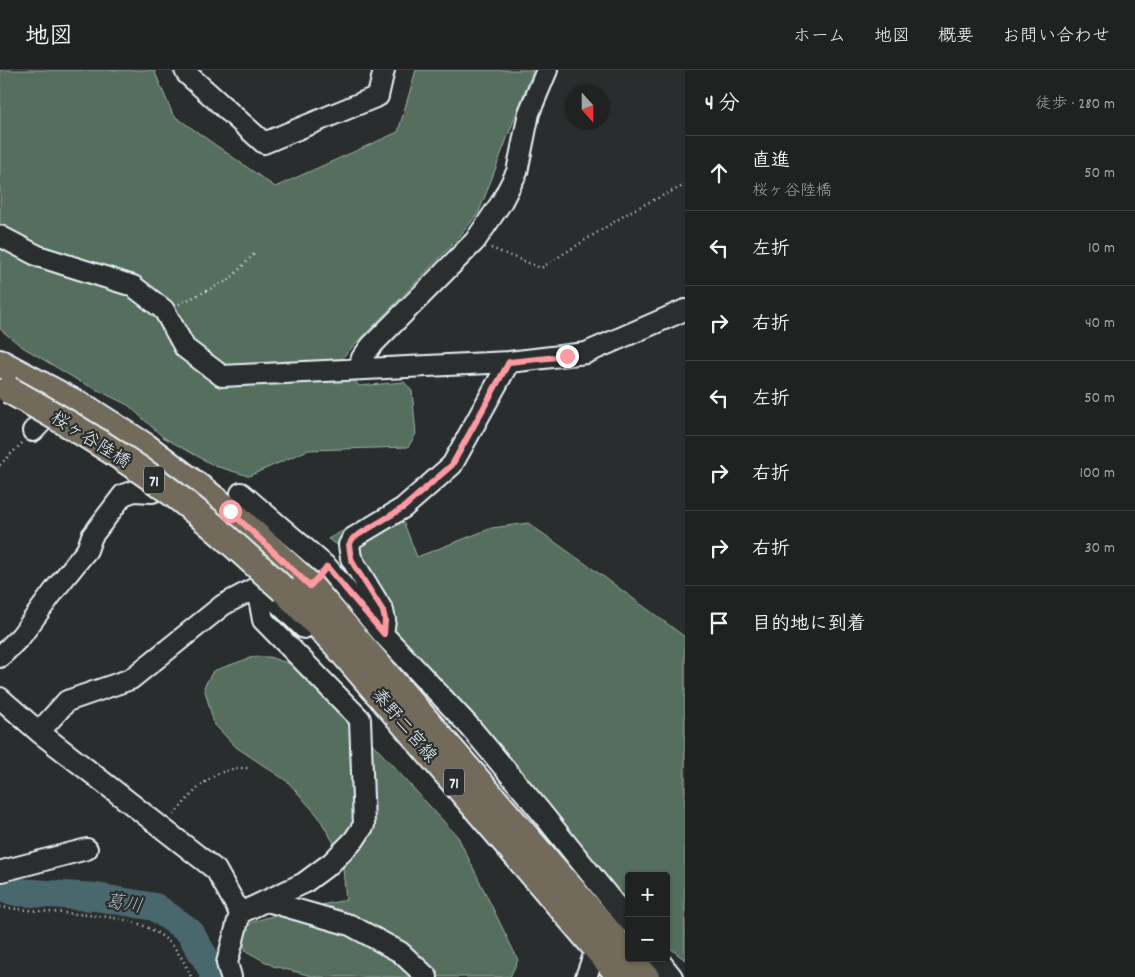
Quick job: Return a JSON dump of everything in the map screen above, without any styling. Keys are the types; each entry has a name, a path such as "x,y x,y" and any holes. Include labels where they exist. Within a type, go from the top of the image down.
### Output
{"main road":[{"name":"71","path":"0,363 13,384"},
{"name":"桜ヶ谷陸橋","path":"13,384 157,482 226,537 305,580"},
{"name":"秦野二宮線","path":"305,580 336,644 621,977"},
{"name":"秦野二宮線","path":"305,580 625,951"},
{"name":"秦野二宮線","path":"634,962 646,977"}],"street":[{"path":"185,70 187,74 264,142 378,96"},
{"path":"368,70 378,96"},
{"path":"378,96 384,70"},
{"path":"359,369 362,358 371,346 474,241 502,203 517,172 529,114 547,70"},
{"path":"0,236 38,256 133,286 164,310 185,348 222,376 509,362 586,353 685,310"},
{"path":"384,634 385,620 383,611 354,565 349,545 353,538 403,508 452,465 509,362"},
{"path":"0,657 21,636 57,587 88,550 92,536 123,495 134,491 152,492 156,487 144,460 58,405 27,437"},
{"path":"241,493 305,580 384,634 470,727 625,917"},
{"path":"257,587 268,593 318,643"},
{"path":"39,732 67,701 131,679 223,605 257,587"},
{"path":"240,913 304,882 331,863 354,840 364,824 360,719 263,620 257,587"},
{"path":"0,698 39,732 216,870 240,913 227,963 230,977"},
{"path":"1,876 87,848"},
{"path":"267,901 350,925 400,952 427,977"},
{"path":"586,977 592,958 600,952"},
{"path":"660,962 672,977"}],"path":[{"path":"474,241 540,268 633,210 685,185"},
{"path":"176,305 229,280 255,253"},
{"path":"0,465 27,437"},
{"path":"162,828 210,777 237,767 250,768"},
{"path":"0,907 106,916 135,922 150,928 167,940 184,960 191,977"}],"green space":[{"path":"0,70 154,70 173,115 275,187 398,132 416,70 533,70 479,212 456,241 339,361 359,386 404,382 412,391 416,434 408,447 308,450 249,476 215,466 163,437 128,405 79,381 21,346 0,329"},
{"path":"372,518 403,521 417,557 492,528 528,523 685,637 685,960 670,948 670,872 625,872 625,901 391,631 360,559 328,539"},
{"path":"253,657 269,657 296,666 338,706 458,837 518,960 510,977 316,977 273,966 246,951 241,935 252,922 286,912 346,900 342,857 318,816 288,782 236,747 214,724 204,687 213,671"}],"waterway":[{"name":"葛川","path":"0,888 17,892 96,897 155,907 189,931 213,971 213,977"}],"route":[{"path":"230,511 310,586 327,567 384,634 385,620 383,611 351,558 349,545 353,538 403,508 452,465 509,362 567,356"}]}
